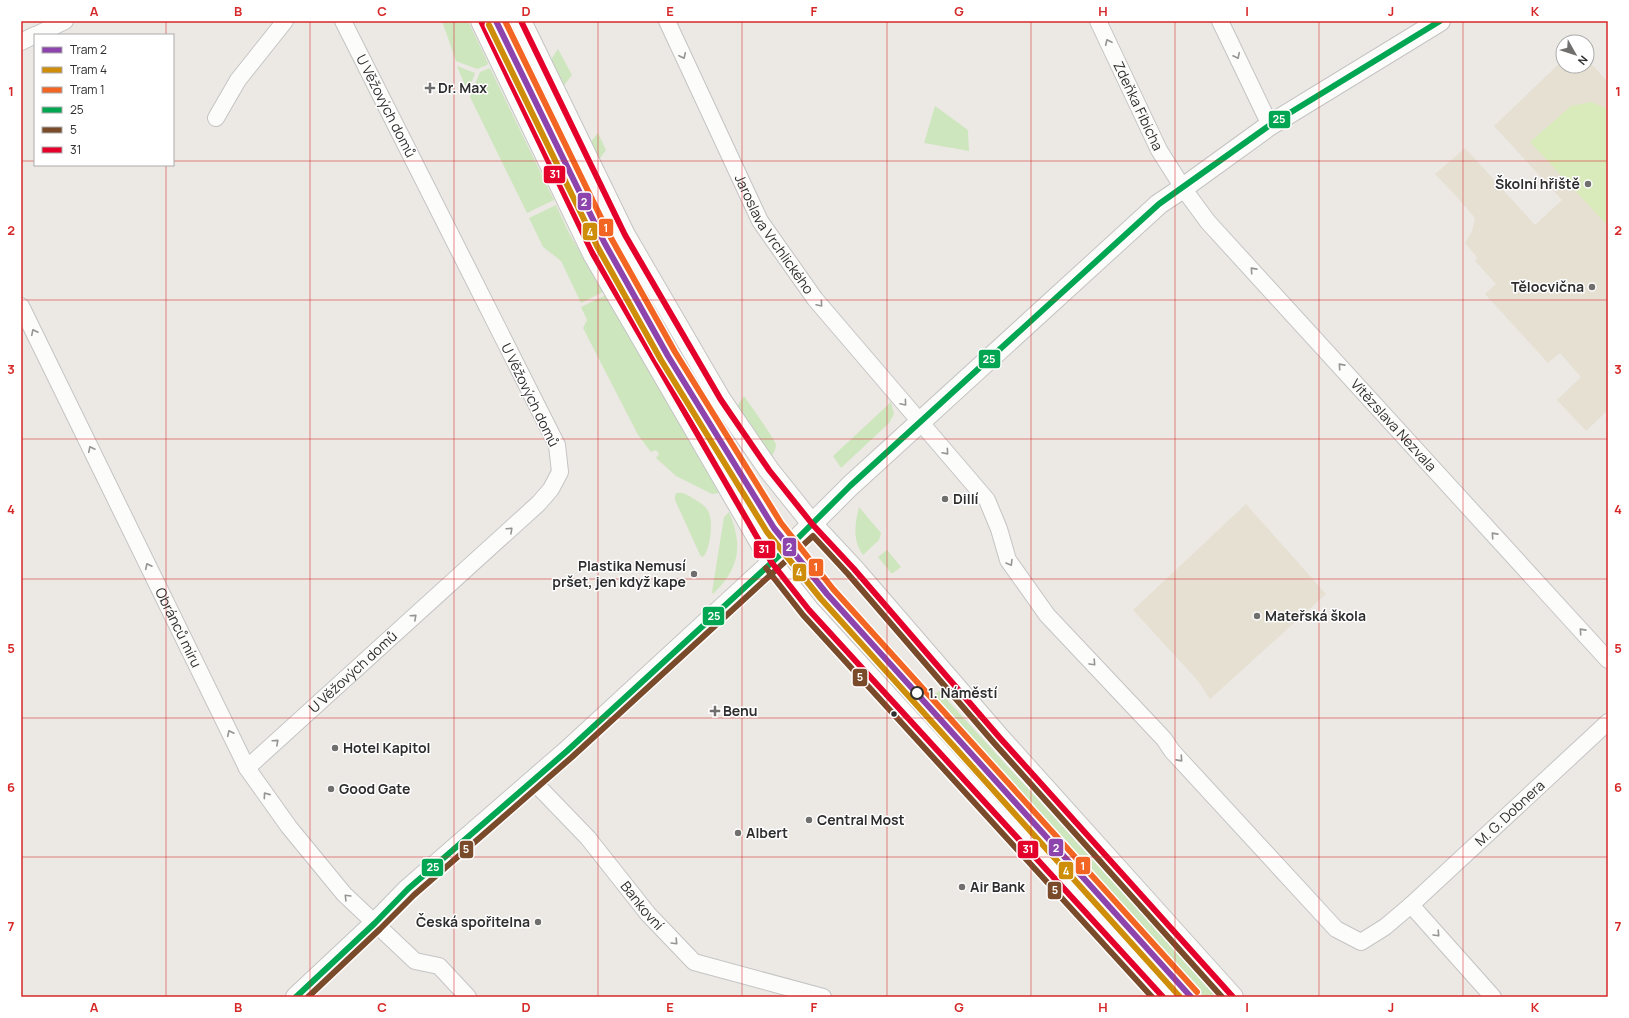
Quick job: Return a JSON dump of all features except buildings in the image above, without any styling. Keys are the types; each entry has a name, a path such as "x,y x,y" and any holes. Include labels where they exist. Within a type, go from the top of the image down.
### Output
{"street":[{"path":"37,34 65,21"},
{"path":"216,118 238,80 285,21"},
{"name":"U Věžových domů","path":"247,768 539,503 552,489 560,472 557,445 343,21"},
{"path":"481,21 593,254 772,563 809,610 1163,997"},
{"path":"521,21 625,235 721,400 770,470 813,525 854,569 1000,738 1233,997"},
{"name":"Jaroslava Vrchlického","path":"667,21 760,221 815,299 987,500 999,529 1008,560 1047,615 1164,739 1172,751 1336,929 1361,942"},
{"name":"Zdeňka Fibicha","path":"1098,21 1159,150 1183,188"},
{"path":"1220,21 1270,125"},
{"path":"296,997 375,923 408,889 532,781 772,563 813,525 850,486 1159,204 1270,125 1440,21"},
{"path":"21,42 34,36"},
{"name":"Vítězslava Nezvala","path":"1183,188 1208,222 1608,660"},
{"name":"Obránců míru","path":"21,306 247,768 289,828 344,894 415,961 439,966 468,997"},
{"name":"M. G. Dobnera","path":"1361,942 1385,927 1411,905 1608,722"},
{"name":"Bankovní","path":"532,781 588,838 648,914 694,962 778,992"},
{"path":"1411,905 1494,997"},
{"path":"778,992 823,997"}],"shaded area":[{"path":"1555,68 1555,74 1595,74 1595,68 1608,82 1608,410 1586,431 1557,400 1581,377 1560,353 1548,363 1485,294 1496,284 1475,261 1477,257 1465,243 1472,231 1475,218 1435,174 1465,148 1535,225 1562,200 1494,126"},
{"path":"1246,504 1326,594 1210,699 1198,681 1133,610"}],"green space":[{"path":"442,21 468,21 488,63 487,65 477,69 456,61"},
{"path":"558,49 572,75 562,88 550,61"},
{"path":"457,66 475,73 468,93"},
{"path":"490,68 554,200 527,213 470,97 480,72"},
{"name":"Školní hřiště","path":"1591,102 1608,109 1608,226 1530,142 1571,106"},
{"path":"935,106 968,130 969,151 924,143"},
{"path":"598,133 606,150 598,161 589,144"},
{"path":"556,205 569,233 603,292 581,303 561,261 543,247 529,218"},
{"path":"606,295 719,493 712,494 676,476 656,458 659,454 656,450 651,452 638,435 583,328 587,320 581,307"},
{"path":"744,396 775,442 776,446 772,457 736,408"},
{"path":"891,402 894,414 889,423 841,468 833,456"},
{"path":"676,493 690,496 704,505 710,515 711,527 708,547 704,556 702,557 675,500"},
{"path":"859,507 881,533 879,540 863,555 857,543 855,531"},
{"path":"729,512 736,535 736,556 734,565 729,575 713,594 712,592 724,517"},
{"path":"887,550 901,567 893,573 891,573 878,557"},
{"path":"939,691 1218,997 1204,997 933,696"},
{"path":"923,705 1187,997 1176,997 915,712"}],"tram line":[{"name":"2","path":"496,21 604,242 668,356 774,528 827,594 1191,997"},
{"name":"1","path":"505,21 611,238 675,352 781,523 833,589 1197,992"},
{"name":"4","path":"489,25 597,246 661,360 767,532 821,599 1180,997"}],"transit line":[{"name":"31","path":"481,21 593,254 772,563 809,610 1163,997"},
{"name":"31","path":"521,21 625,235 721,400 769,470 813,525 854,569 1000,738 1233,997"},
{"name":"25","path":"296,997 375,923 408,889 567,751 794,542 850,486 1159,204 1270,125 1440,21"},
{"name":"5","path":"308,997 414,895 572,757 813,536 848,574 994,743 1222,997"},
{"name":"5","path":"766,568 803,615 1152,997"}],"place":[{"name":"Dr. Max","path":"430,88"},
{"name":"Školní hřiště","path":"1588,184"},
{"name":"Tělocvična","path":"1592,287"},
{"name":"Dillí","path":"945,499"},
{"name":"Plastika Nemusí pršet, jen když kape","path":"694,574"},
{"name":"Mateřská škola","path":"1257,616"},
{"name":"1. Náměstí","path":"917,693"},
{"name":"Benu","path":"715,711"},
{"name":"Hotel Kapitol","path":"335,748"},
{"name":"Good Gate","path":"331,789"},
{"name":"Central Most","path":"809,820"},
{"name":"Albert","path":"738,833"},
{"name":"Air Bank","path":"962,887"},
{"name":"Česká spořitelna","path":"538,922"}]}
